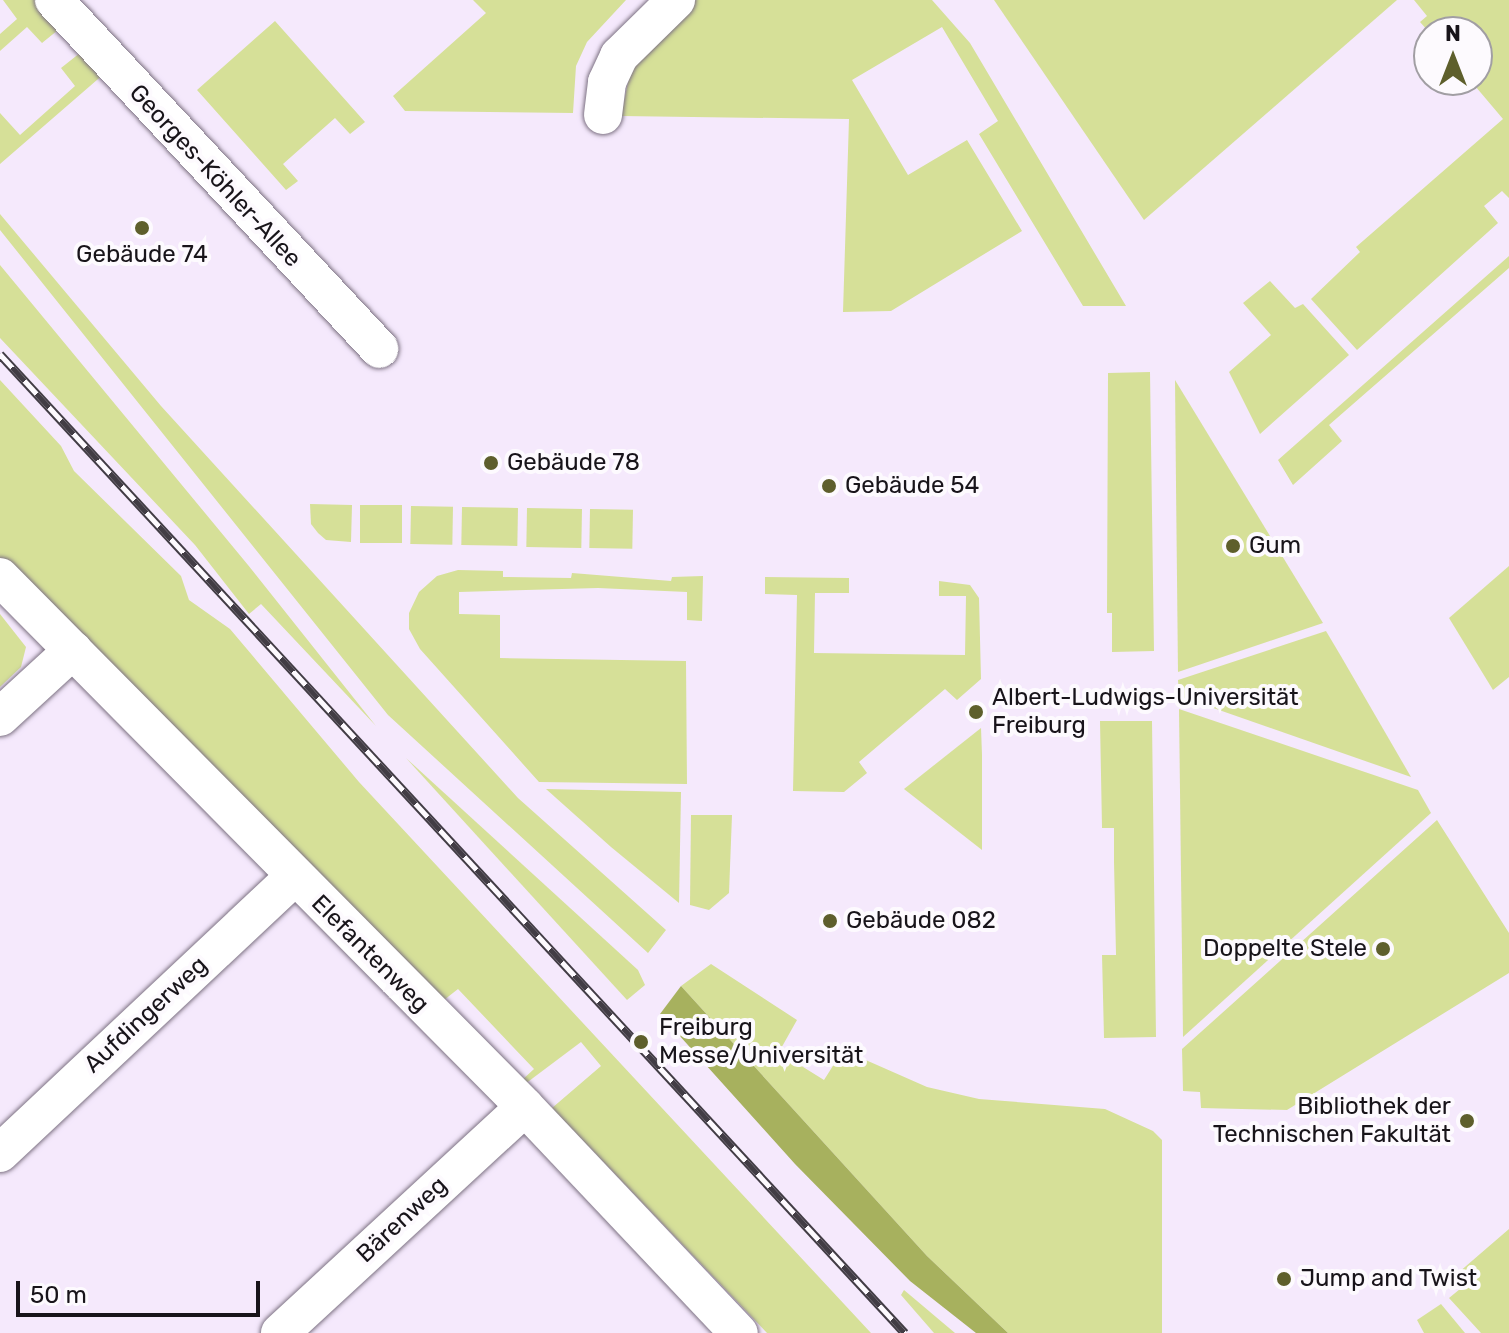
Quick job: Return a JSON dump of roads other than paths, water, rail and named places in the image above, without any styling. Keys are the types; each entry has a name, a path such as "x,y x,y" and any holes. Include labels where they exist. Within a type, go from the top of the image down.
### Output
{"street":[{"name":"Georges-Köhler-Allee","path":"54,0 379,349"},
{"path":"603,115 607,82 619,56 676,0"},
{"name":"Elefantenweg","path":"0,577 293,878 525,1107 739,1333"},
{"path":"0,717 73,650"},
{"name":"Aufdingerweg","path":"0,1153 293,878"},
{"name":"Bärenweg","path":"280,1333 525,1107"}],"railway":[{"path":"0,354 905,1333"}],"place":[{"name":"Gebäude 74","path":"142,228"},
{"name":"Gebäude 78","path":"491,463"},
{"name":"Gebäude 54","path":"829,486"},
{"name":"Gum","path":"1233,546"},
{"name":"Albert-Ludwigs-Universität Freiburg","path":"976,712"},
{"name":"Gebäude 082","path":"830,921"},
{"name":"Doppelte Stele","path":"1383,949"},
{"name":"Freiburg Messe/Universität","path":"641,1042"},
{"name":"Bibliothek der Technischen Fakultät","path":"1467,1121"},
{"name":"Jump and Twist","path":"1284,1279"}]}
